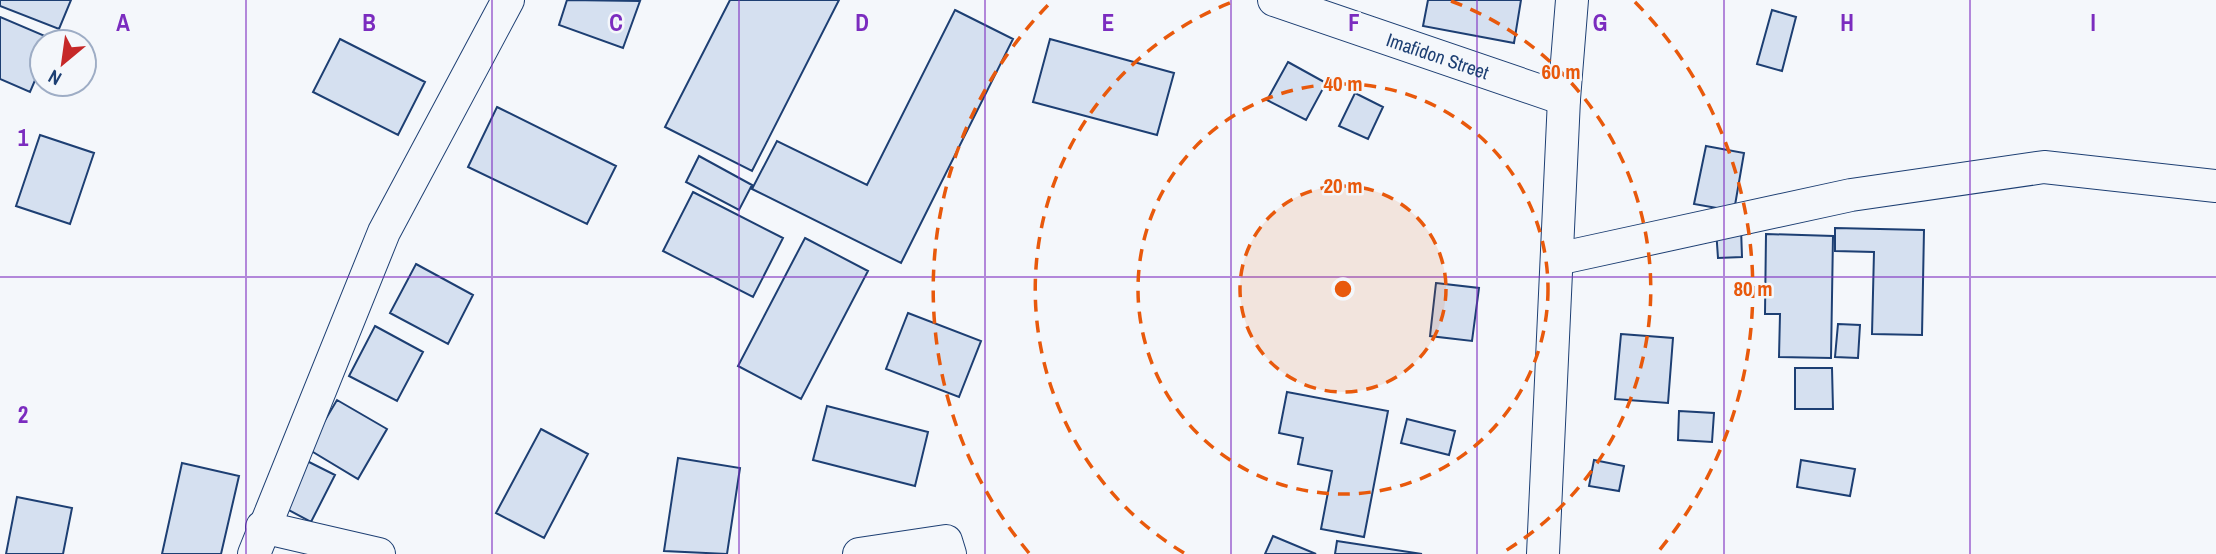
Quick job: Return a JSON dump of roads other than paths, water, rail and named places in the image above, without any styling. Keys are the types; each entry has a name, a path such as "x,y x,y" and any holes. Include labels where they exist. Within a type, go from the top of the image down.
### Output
{"street":[{"path":"379,554 258,540 384,232 508,0"},
{"name":"Imafidon Street","path":"1274,0 1564,99"},
{"path":"1543,554 1564,99 1572,0"},
{"path":"1557,259 1851,195 2044,167 2216,186"},
{"path":"859,554 946,541 950,554"}]}
